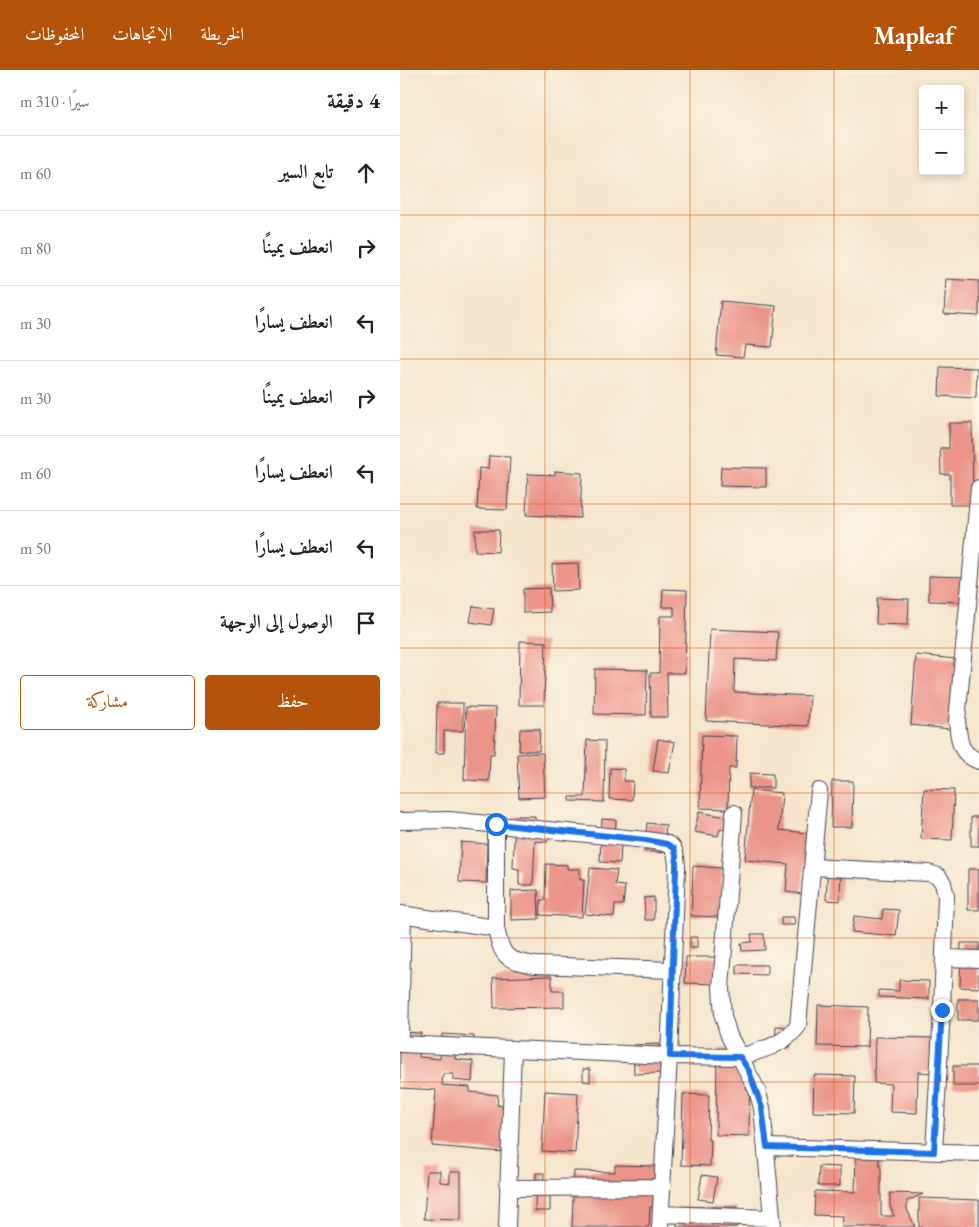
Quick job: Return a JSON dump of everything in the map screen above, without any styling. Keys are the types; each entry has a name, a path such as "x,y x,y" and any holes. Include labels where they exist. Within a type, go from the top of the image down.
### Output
{"street":[{"path":"979,488 957,721 960,744 968,757 979,761"},
{"path":"400,1044 513,1050 740,1057 774,1046 791,1036 798,1026 819,791"},
{"path":"400,821 449,820 496,824 646,840 667,844 674,848 676,868 670,1056 660,1220 772,1222 767,1147 762,1108 754,1084 729,1036 723,1016 721,988 734,813"},
{"path":"496,824 496,928 500,948 507,956 514,961 535,965 673,970"},
{"path":"812,867 928,873 938,876 943,883 946,896 944,958 934,1152"},
{"path":"400,1034 402,914 496,928"},
{"path":"944,958 979,959"},
{"path":"507,1227 513,1050"},
{"path":"767,1147 979,1153"},
{"path":"508,1188 662,1187"}],"building":[{"path":"946,279 979,281 979,316 944,314"},
{"path":"721,301 776,306 772,347 745,345 743,357 716,355"},
{"path":"940,367 977,368 976,398 939,396"},
{"path":"949,423 972,423 973,505 950,505 950,474 941,474 940,448 949,448"},
{"path":"489,456 510,457 507,510 477,509 479,468 488,469"},
{"path":"721,467 766,468 766,487 720,486"},
{"path":"555,471 582,473 580,518 526,515 528,474 555,475"},
{"path":"475,530 499,530 498,552 475,551"},
{"path":"578,563 579,590 553,591 552,564"},
{"path":"929,576 964,577 963,602 929,601"},
{"path":"549,588 550,612 523,613 523,589"},
{"path":"663,589 687,590 685,673 667,673 668,717 651,717 650,673 659,673 660,616 674,616 674,607 662,607"},
{"path":"877,598 909,599 908,625 876,624"},
{"path":"473,606 494,609 491,625 470,622"},
{"path":"710,629 778,632 776,661 735,659 734,692 810,696 808,726 706,721"},
{"path":"520,641 546,642 544,705 519,705"},
{"path":"916,655 956,659 950,729 911,725"},
{"path":"595,669 647,670 646,715 594,714"},
{"path":"437,703 463,703 463,731 444,731 444,753 436,753"},
{"path":"466,707 496,708 494,754 490,754 489,781 464,780"},
{"path":"520,729 540,729 539,751 519,751"},
{"path":"702,735 737,736 736,768 729,768 728,809 700,808"},
{"path":"658,739 675,742 669,773 653,771"},
{"path":"587,740 605,741 604,802 570,801 570,797 585,797"},
{"path":"543,753 545,797 519,798 517,754"},
{"path":"610,768 624,769 624,781 633,781 632,800 609,799"},
{"path":"750,773 773,774 773,788 749,788"},
{"path":"832,781 853,781 852,827 831,827"},
{"path":"924,789 954,790 952,840 921,839"},
{"path":"751,790 782,793 779,830 807,833 802,894 786,892 788,864 745,860"},
{"path":"699,812 732,818 729,830 720,829 718,836 694,832"},
{"path":"515,816 535,816 535,828 548,829 547,842 535,841 533,885 519,885 519,869 513,868"},
{"path":"971,817 979,817 979,846 971,846"},
{"path":"602,819 616,820 615,845 621,846 620,863 600,862"},
{"path":"647,823 666,825 663,853 644,851"},
{"path":"461,842 487,844 486,883 459,882"},
{"path":"828,863 841,863 840,901 826,900"},
{"path":"546,864 567,865 567,869 580,869 580,880 584,880 582,917 540,915 541,900 545,900"},
{"path":"693,866 722,868 721,917 691,916"},
{"path":"590,868 617,870 615,885 625,886 623,905 615,905 614,917 585,914"},
{"path":"968,869 979,869 979,910 968,910"},
{"path":"538,890 539,919 511,920 511,891"},
{"path":"654,897 654,920 645,920 644,898"},
{"path":"883,909 899,910 896,936 852,932 854,916 882,919"},
{"path":"781,917 794,917 795,925 781,925"},
{"path":"751,934 764,934 765,950 742,951 741,943 752,942"},
{"path":"690,937 697,937 697,948 690,948"},
{"path":"961,943 979,943 979,988 960,987"},
{"path":"686,957 718,957 717,984 685,983"},
{"path":"737,965 767,965 767,975 737,974"},
{"path":"552,976 552,991 564,991 564,1007 494,1008 493,978"},
{"path":"899,980 929,981 929,999 879,997 879,990 899,991"},
{"path":"958,999 979,999 979,1020 958,1020"},
{"path":"818,1005 868,1007 867,1047 817,1046"},
{"path":"776,1026 791,1027 790,1047 775,1046"},
{"path":"400,1032 421,1033 419,1057 440,1059 442,1034 474,1036 473,1053 455,1052 455,1059 473,1061 472,1082 453,1080 453,1074 443,1074 442,1085 470,1087 470,1092 498,1095 497,1105 507,1106 503,1152 432,1146 436,1090 400,1088"},
{"path":"875,1037 936,1038 935,1073 918,1072 917,1113 890,1112 891,1084 874,1083"},
{"path":"659,1044 660,1073 634,1074 633,1045"},
{"path":"717,1049 750,1050 749,1136 716,1135"},
{"path":"953,1066 979,1066 979,1086 953,1086"},
{"path":"583,1069 590,1069 590,1082 583,1081"},
{"path":"814,1075 855,1076 854,1113 813,1112"},
{"path":"545,1091 578,1093 575,1153 542,1151"},
{"path":"683,1094 709,1095 708,1140 711,1140 710,1166 681,1165"},
{"path":"856,1151 879,1152 881,1216 894,1216 890,1206 890,1193 923,1194 907,1201 907,1209 915,1227 842,1227 843,1216 814,1215 816,1191 855,1192"},
{"path":"615,1165 655,1166 653,1207 650,1207 649,1227 572,1227 574,1171 615,1172"},
{"path":"819,1166 840,1167 840,1186 818,1186"},
{"path":"427,1171 440,1171 440,1182 450,1183 450,1172 461,1172 461,1220 424,1219"},
{"path":"536,1173 544,1173 543,1194 550,1194 550,1211 535,1211"},
{"path":"702,1175 717,1177 713,1201 698,1199"},
{"path":"919,1198 979,1200 979,1227 919,1227"},
{"path":"677,1207 737,1207 737,1227 677,1227"}],"route":[{"path":"496,824 646,840 667,844 674,848 676,868 670,1056 740,1057 749,1071 757,1090 762,1108 767,1147 934,1152 942,1010"}]}
